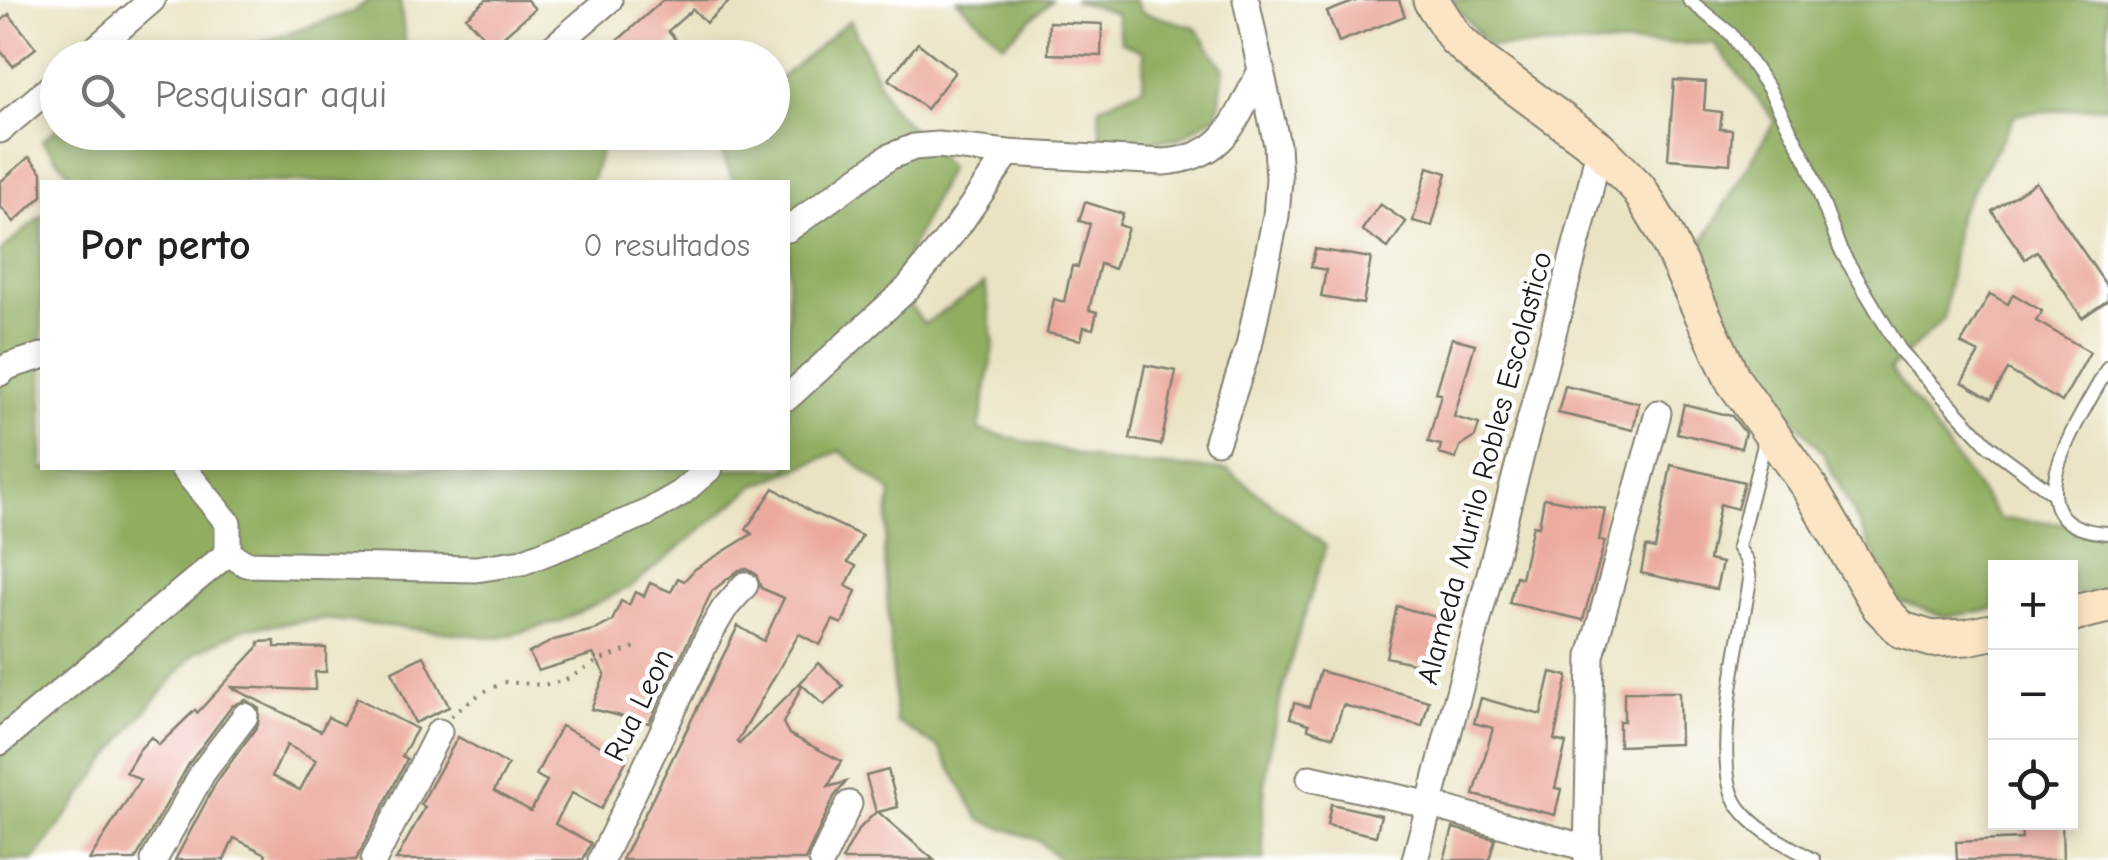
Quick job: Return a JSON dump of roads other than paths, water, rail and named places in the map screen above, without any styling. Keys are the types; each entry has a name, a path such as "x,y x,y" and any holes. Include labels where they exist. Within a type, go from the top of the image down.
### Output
{"street":[{"path":"106,40 152,0"},
{"path":"562,40 609,0"},
{"path":"1217,441 1244,365 1276,216 1278,145 1246,0"},
{"path":"1431,0 1456,39 1599,148 1638,188 1734,380 1809,487 1880,607 1902,630 1932,638 1967,638 1988,633"},
{"path":"790,228 889,156 914,147 938,145 1008,154 1164,162 1189,160 1212,149 1227,134 1262,69"},
{"path":"0,130 40,96"},
{"name":"Alameda Murilo Robles Escolastico","path":"1415,860 1588,203 1599,148"},
{"path":"790,395 907,289 958,226 1008,154"},
{"path":"0,374 9,366 40,357"},
{"path":"1310,778 1431,805 1587,854 1590,656 1658,413"},
{"path":"185,470 228,523 228,552 236,560 258,565 476,569 522,562 645,514 682,493 708,470"},
{"path":"0,742 228,552"},
{"name":"Rua Leon","path":"600,860 710,633 724,608 745,584"},
{"path":"2078,612 2108,605"},
{"path":"154,860 203,772 246,716"},
{"path":"374,860 439,732"},
{"path":"822,860 849,804"}],"lane":[{"path":"1689,0 1731,34 1770,89 1808,164 1840,248 1900,350 1989,446 2051,492"},
{"path":"2108,366 2056,468 2051,492 2055,508 2084,532 2108,533"},
{"path":"1768,429 1738,547 1748,561 1750,580 1725,743 1726,778 1737,806 1761,829 1814,860"}]}
